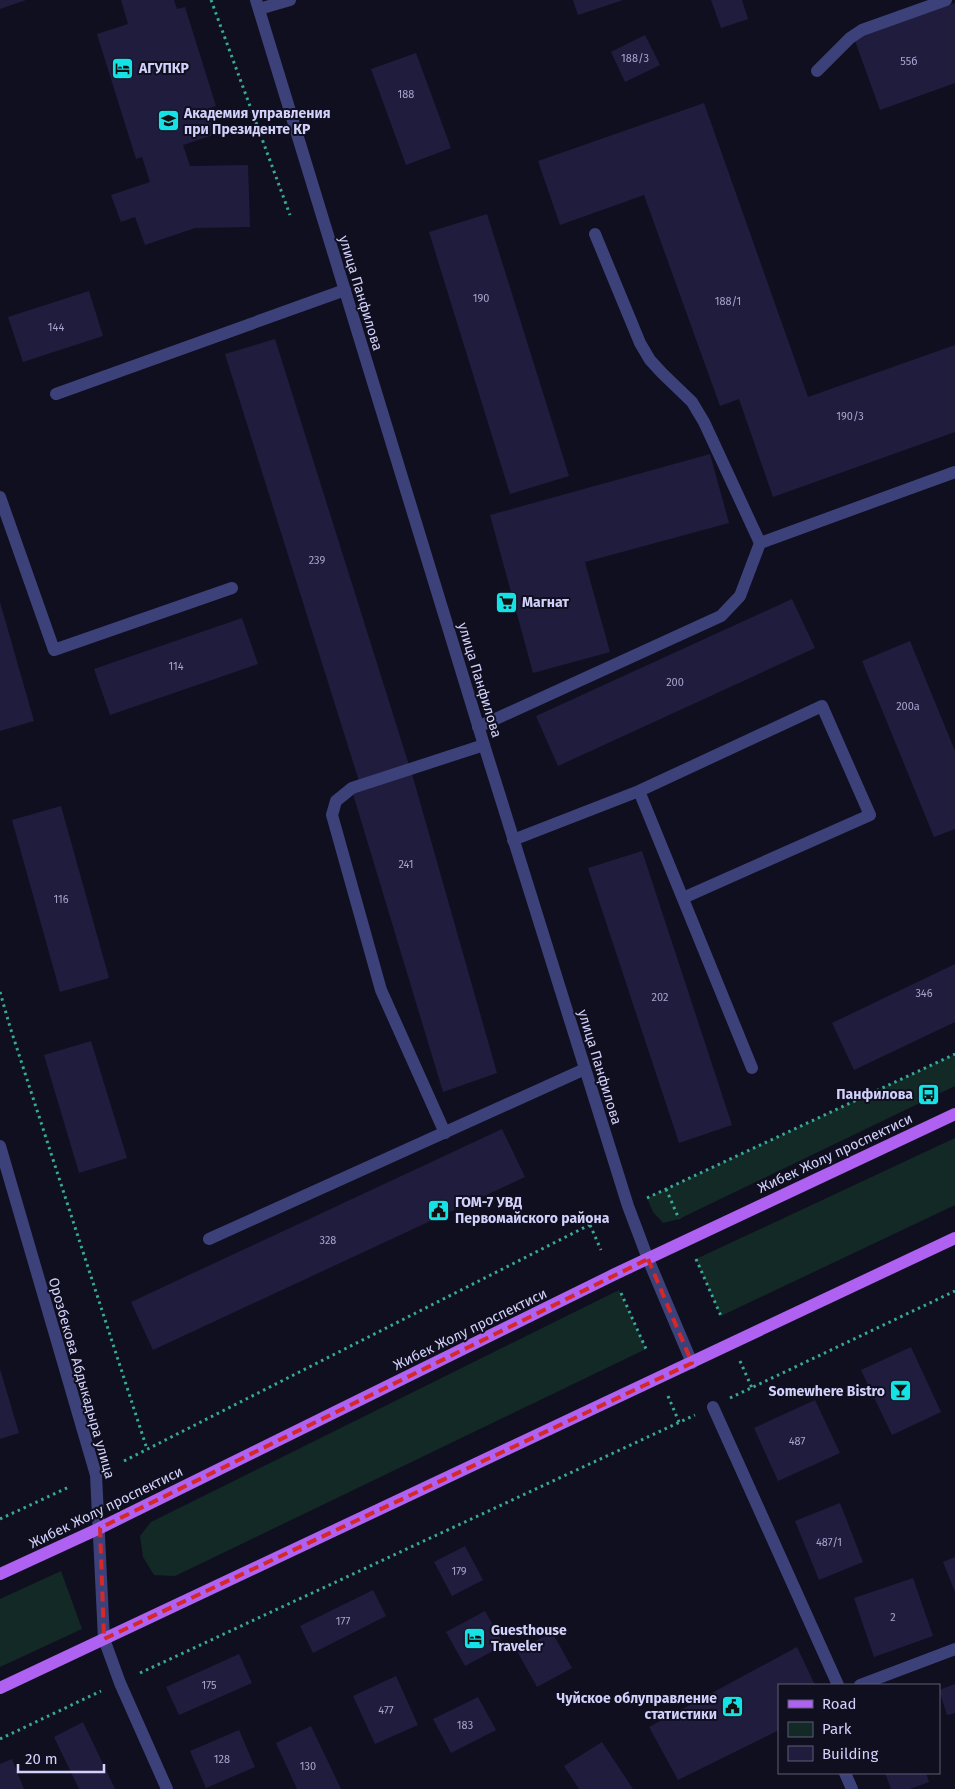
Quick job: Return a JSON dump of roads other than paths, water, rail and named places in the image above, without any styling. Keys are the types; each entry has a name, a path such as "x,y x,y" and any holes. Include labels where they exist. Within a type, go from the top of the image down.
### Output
{"main road":[{"name":"Жибек Жолу проспектиси","path":"0,1574 100,1528 648,1259 955,1114"},
{"path":"0,1688 955,1238"}],"street":[{"path":"258,4 290,0"},
{"path":"816,71 850,38 862,30 946,0"},
{"name":"улица Панфилова","path":"258,4 478,728 628,1206 692,1363"},
{"path":"478,728 721,616 740,596 760,543 704,422 692,402 650,360 640,342 595,234"},
{"path":"56,394 345,290"},
{"path":"760,543 955,472"},
{"path":"0,496 54,650 232,588"},
{"path":"513,840 639,791 822,706 870,815 682,898"},
{"path":"445,1133 382,990 332,815 336,801 352,788 484,745"},
{"path":"639,791 752,1068"},
{"path":"209,1239 585,1069"},
{"name":"Орозбекова Абдыкадыра улица","path":"0,1146 96,1475 104,1639 120,1683 167,1789"},
{"path":"713,1406 838,1684"},
{"path":"863,1684 955,1650"},
{"path":"846,1774 852,1789"}],"place":[{"name":"АГУПКР","path":"123,68"},
{"name":"Академия управления при Президенте КР","path":"168,121"},
{"name":"Магнат","path":"506,602"},
{"name":"Панфилова","path":"929,1094"},
{"name":"ГОМ-7 УВД Первомайского района","path":"439,1210"},
{"name":"Somewhere Bistro","path":"901,1391"},
{"name":"Guesthouse Traveler","path":"475,1638"},
{"name":"Чуйское облуправление статистики","path":"733,1706"}]}
